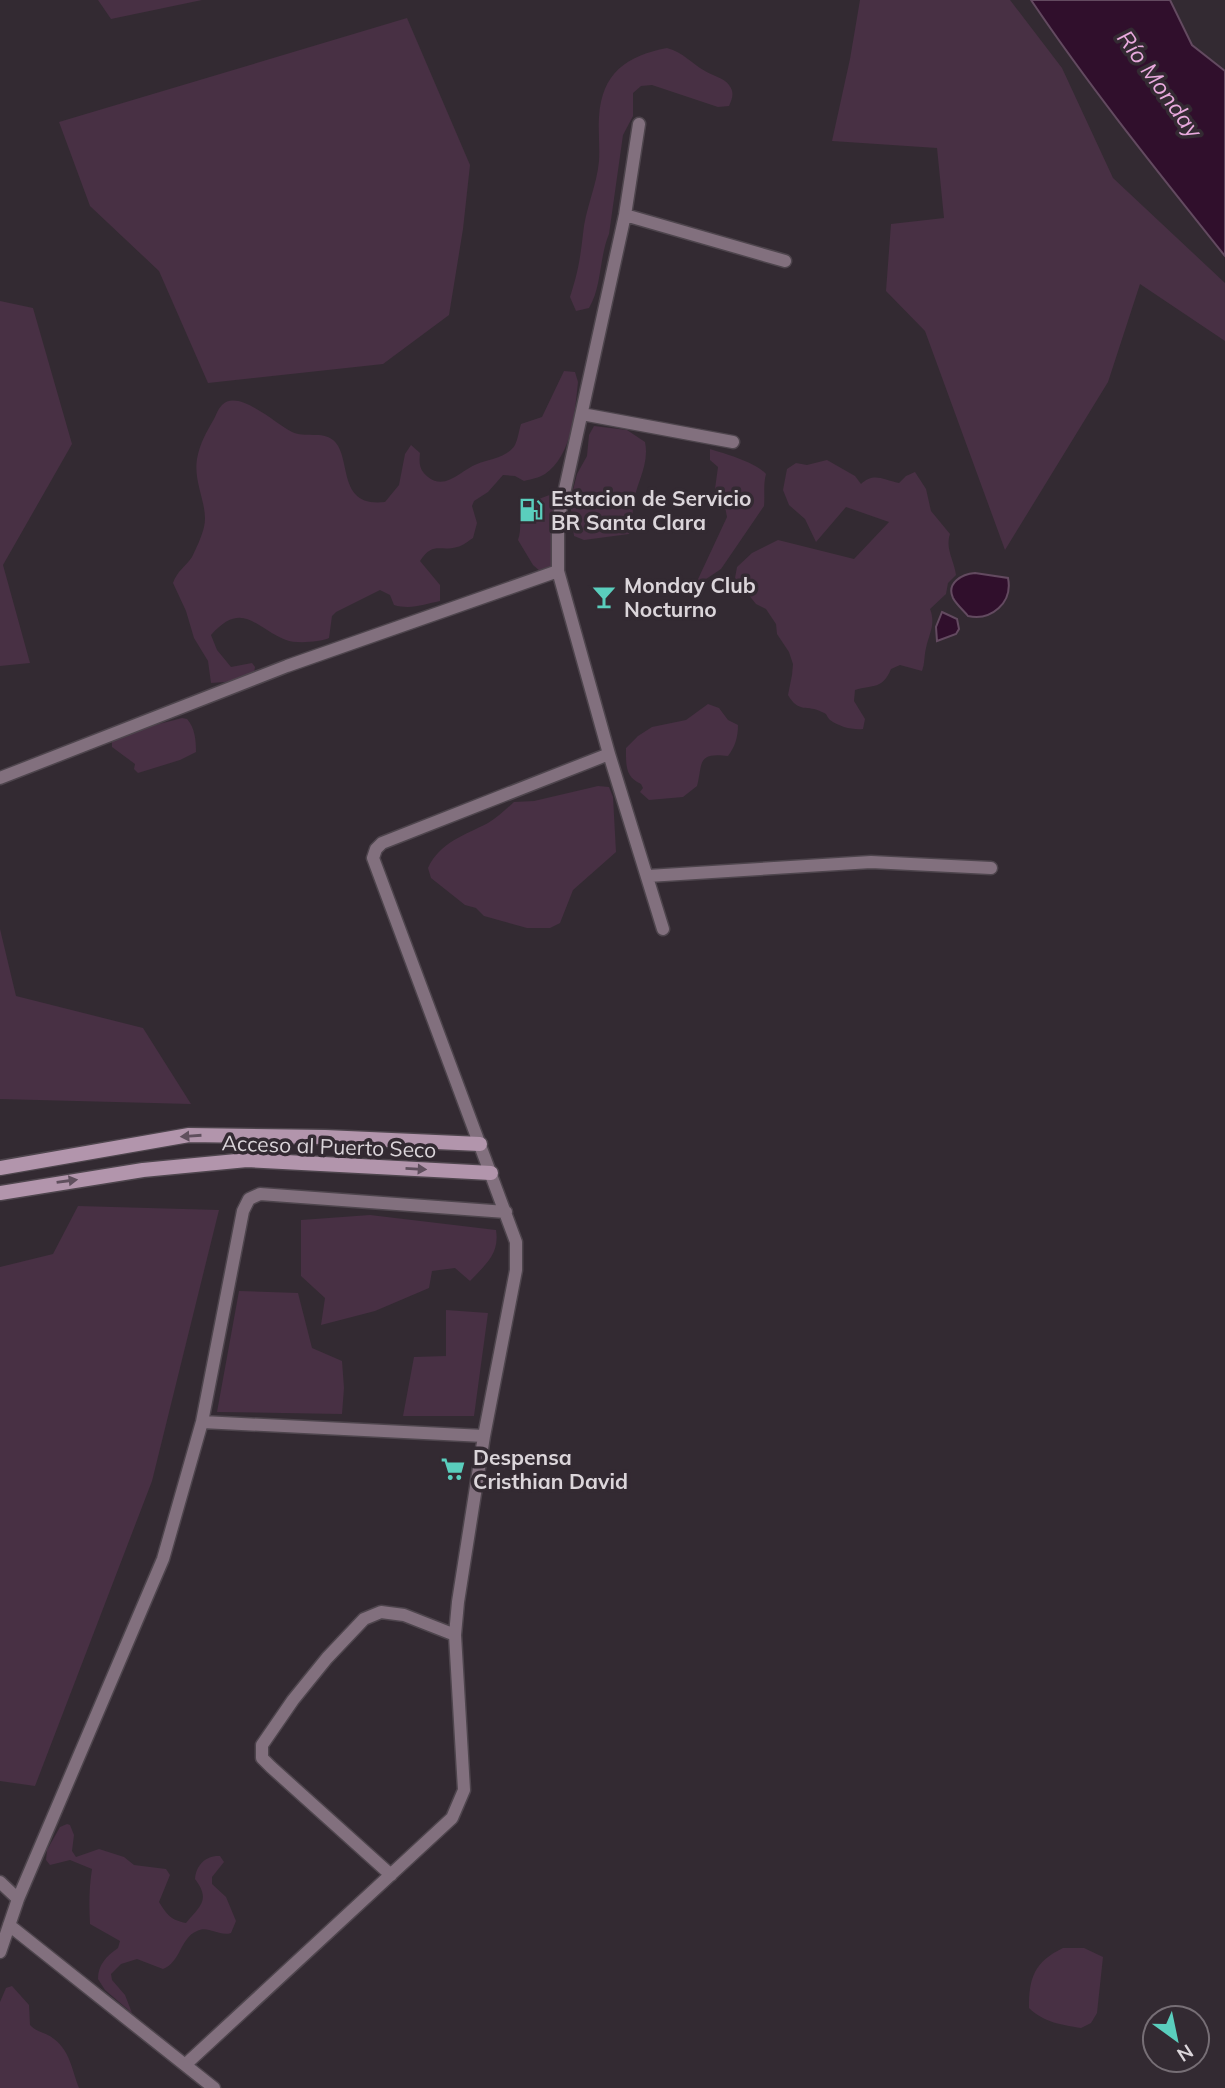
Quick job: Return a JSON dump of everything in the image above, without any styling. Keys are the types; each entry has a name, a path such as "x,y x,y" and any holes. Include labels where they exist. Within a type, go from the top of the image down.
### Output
{"main road":[{"name":"Acceso al Puerto Seco","path":"0,1168 188,1135 325,1137 480,1144"},
{"name":"Acceso al Puerto Seco","path":"0,1193 143,1170 247,1160 491,1173"}],"street":[{"path":"639,124 625,215 558,521 558,571 609,754 663,929"},
{"path":"625,215 785,261"},
{"path":"582,414 733,442"},
{"path":"0,779 287,666 558,571"},
{"path":"185,2065 452,1818 464,1790 455,1635 458,1602 484,1436 516,1270 516,1242 373,858 376,849 383,843 609,754"},
{"path":"648,876 871,862 990,868"},
{"path":"0,1952 18,1899 163,1559 202,1422 243,1211 249,1199 260,1194 506,1212"},
{"path":"202,1422 484,1436"},
{"path":"391,1875 262,1758 262,1745 327,1658 364,1619 381,1612 404,1615 455,1635"},
{"path":"0,1882 18,1899"},
{"path":"9,1925 214,2088"}],"shaded area":[{"path":"98,0 202,0 111,19"},
{"path":"860,0 1010,0 1062,68 1113,178 1225,283 1225,341 1140,284 1108,382 1005,550 925,331 886,291 891,224 944,218 937,148 832,141"},
{"path":"407,18 470,165 449,315 383,364 208,383 159,271 90,206 59,122"},
{"path":"667,48 727,83 732,91 731,101 729,106 718,107 652,85 641,86 633,93 633,116 623,135 609,234 596,291 589,308 576,311 570,297 598,170 599,117 605,89 611,78 628,62 652,51"},
{"path":"0,301 33,308 72,444 3,565 30,663 0,666"},
{"path":"564,371 575,372 578,382 567,445 554,466 545,474 524,481 515,476 503,475 488,492 474,501 472,506 477,523 473,538 459,546 433,549 420,561 440,585 440,601 418,606 394,605 390,595 380,590 336,612 332,616 329,638 320,641 286,640 249,620 232,619 211,635 217,650 231,667 252,663 255,667 254,673 239,681 211,683 208,661 194,638 186,611 173,583 192,557 203,531 205,519 197,477 197,459 204,438 222,405 237,401 257,409 292,432 329,437 343,457 352,489 359,497 369,502 385,502 399,485 405,454 411,445 420,453 423,472 441,482 507,453 515,445 521,424 542,417"},
{"path":"594,426 627,430 645,442 646,459 634,499 633,525 629,534 584,540 574,536 570,502 577,474 587,456 589,435"},
{"path":"710,449 748,462 766,474 764,506 721,569 692,592 727,517 725,507 715,489 718,467 710,460"},
{"path":"827,460 855,476 861,484 870,478 899,483 915,472 926,489 931,511 950,534 949,550 956,575 948,583 946,594 930,609 932,624 922,671 900,665 891,669 881,683 855,690 854,701 865,719 863,729 842,726 830,720 824,713 800,707 792,701 788,695 793,664 789,652 766,609 756,604 735,578 737,567 752,553 778,540 854,559 889,522 846,507 816,542 805,519 789,505 783,490 787,469 796,463 807,465"},
{"path":"555,493 553,561 551,566 541,572 533,565 518,540 521,507"},
{"path":"708,704 719,708 728,720 738,725 736,742 730,753 728,756 706,758 701,766 697,786 683,797 649,800 640,792 643,788 641,784 629,774 626,748 652,727 686,720"},
{"path":"182,718 187,719 192,726 196,752 180,760 138,773 134,769 135,764 112,747 112,741 129,733"},
{"path":"598,786 609,787 613,797 616,852 573,890 560,923 550,928 527,928 484,916 476,908 465,905 431,878 428,868 439,852 454,840 491,821 514,802 534,801"},
{"path":"0,929 16,996 143,1028 191,1104 0,1099"},
{"path":"78,1206 219,1210 152,1481 35,1786 0,1781 0,1267 53,1254"},
{"path":"370,1215 496,1230 496,1246 486,1264 470,1281 455,1268 432,1271 429,1288 375,1311 321,1325 325,1298 301,1276 301,1220"},
{"path":"239,1291 298,1293 312,1348 342,1361 342,1414 217,1412"},
{"path":"446,1310 488,1313 474,1416 403,1416 414,1357 446,1356"},
{"path":"67,1824 74,1835 72,1851 76,1857 99,1849 124,1857 134,1865 166,1869 170,1875 159,1902 170,1916 181,1922 186,1923 202,1903 202,1892 195,1879 200,1865 215,1856 220,1856 224,1862 212,1877 212,1884 226,1897 236,1921 231,1933 222,1934 205,1929 191,1934 174,1961 163,1969 137,1959 121,1964 111,1974 112,1980 125,1995 132,2013 105,1990 98,1979 101,1965 118,1948 120,1941 90,1924 92,1869 70,1860 50,1865 46,1860 47,1850 60,1827"},
{"path":"1063,1948 1084,1948 1103,1957 1097,2013 1091,2023 1081,2028 1047,2020 1029,2008 1030,1988 1035,1972 1045,1959"},
{"path":"12,1986 29,2005 30,2025 51,2037 64,2049 79,2088 0,2088 0,2002 6,1988"}],"water":[{"name":"Río Monday","path":"1031,0 1170,0 1192,45 1225,71 1225,256 1101,98"},
{"path":"975,573 1008,578 1009,587 1004,602 985,616 968,616 951,593 956,580"},
{"path":"942,612 957,619 959,629 956,634 937,641 936,627"}],"place":[{"name":"Estacion de Servicio BR Santa Clara","path":"531,510"},
{"name":"Monday Club Nocturno","path":"604,597"},
{"name":"Despensa Cristhian David","path":"453,1469"}]}
